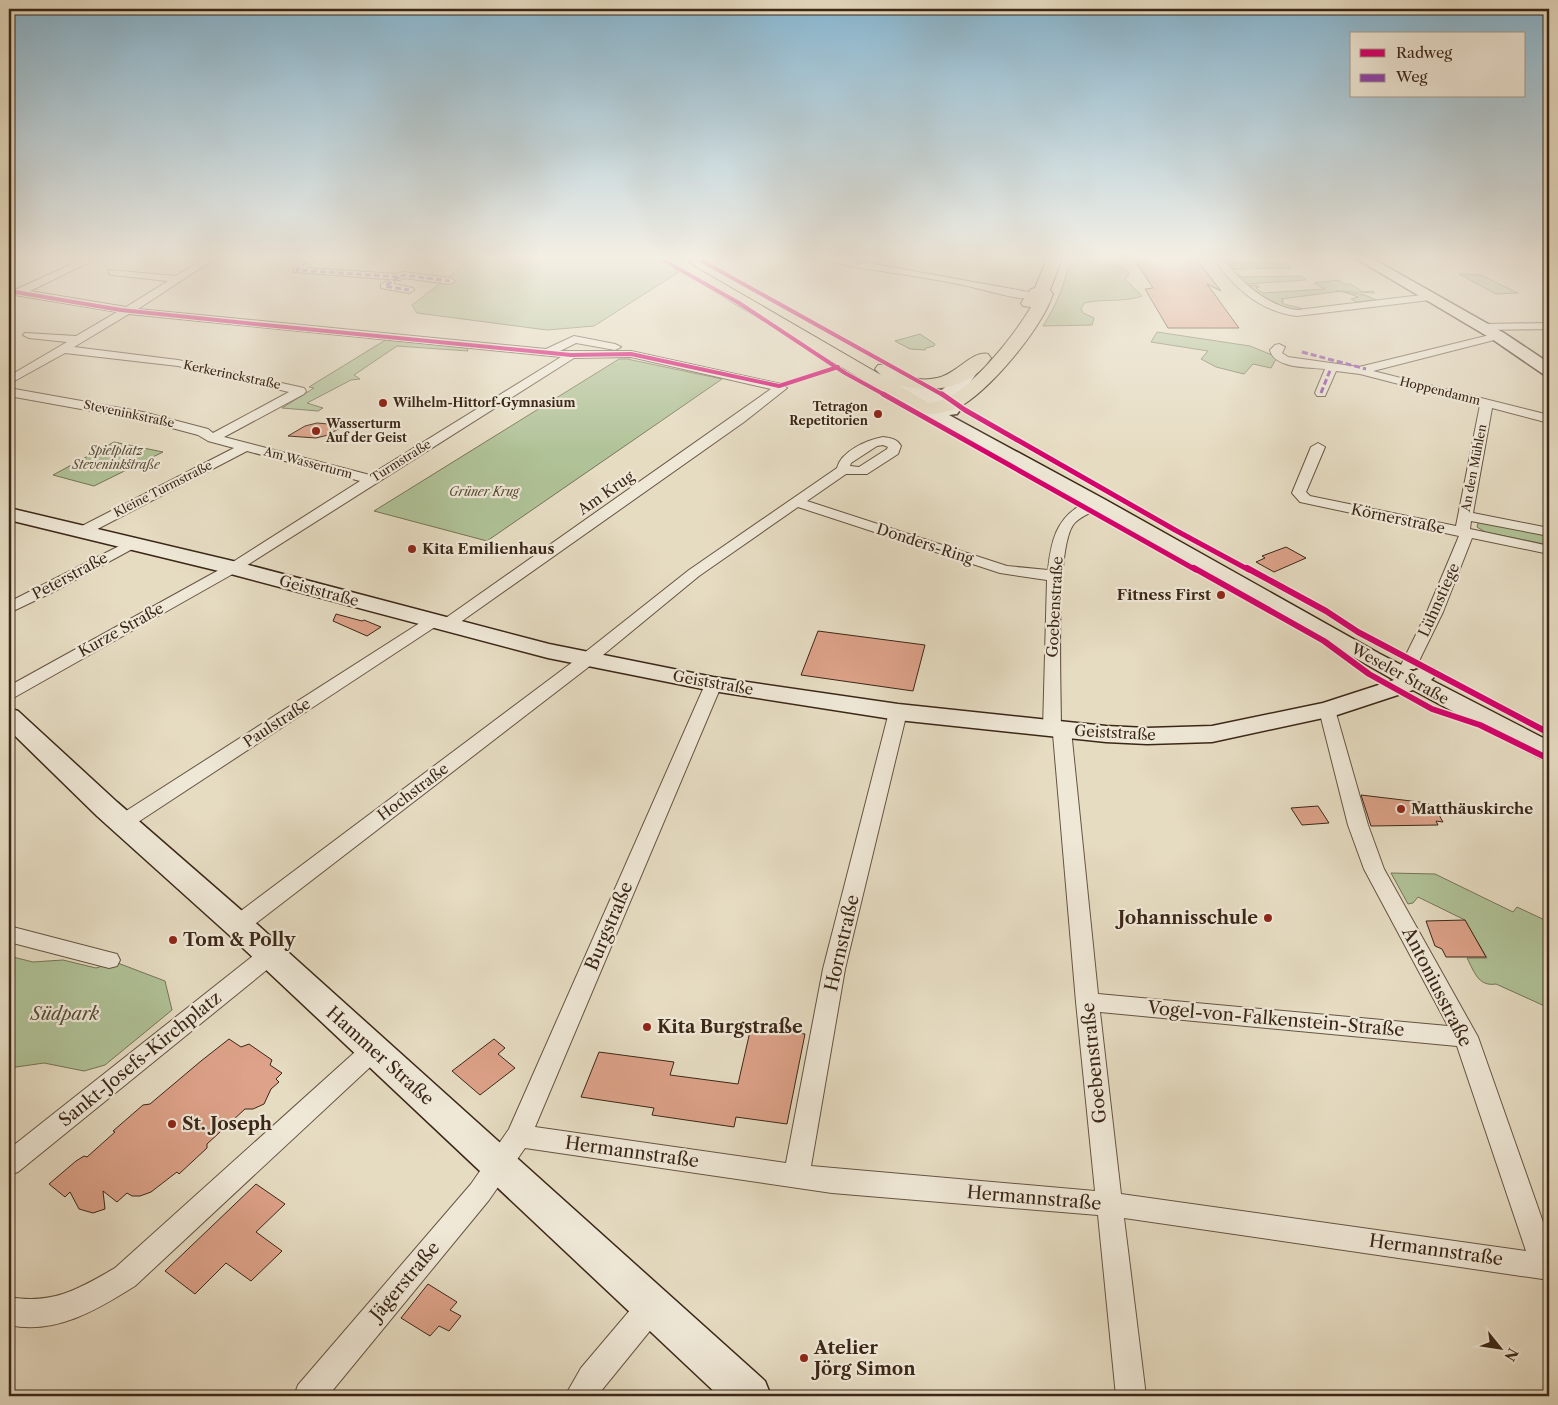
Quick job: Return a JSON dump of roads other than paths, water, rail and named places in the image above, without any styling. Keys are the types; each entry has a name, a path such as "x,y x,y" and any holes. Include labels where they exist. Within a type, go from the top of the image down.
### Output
{"main road":[{"name":"Weseler Straße","path":"778,322 848,365 936,405 1229,567 1549,752"},
{"name":"Weseler Straße","path":"796,322 903,381 936,405 1097,503 1416,674 1549,739"},
{"path":"936,405 963,382 970,371 1016,322"},
{"path":"936,405 955,402 964,395 1012,346 1028,322"},
{"path":"1473,322 1549,370"},
{"path":"903,381 925,384 940,383 953,380 970,371"},
{"name":"Geiststraße","path":"9,514 233,568 439,624 587,659 713,684 898,712 1057,729 1146,736 1212,734 1328,710 1376,696 1416,674"},
{"name":"Hammer Straße","path":"9,716 122,823 271,954 374,1050 509,1149 652,1306 750,1396"}],"street":[{"path":"10,379 110,322"},
{"path":"236,322 571,355 622,353"},
{"path":"1483,327 1549,326"},
{"path":"29,335 79,340"},
{"path":"1363,370 1498,336"},
{"path":"549,352 574,339 615,348 621,350 622,353"},
{"name":"Hoppendamm","path":"1279,347 1276,350 1277,355 1285,360 1331,368 1363,370"},
{"name":"Kerkerinckstraße","path":"64,349 178,363 300,391 213,438"},
{"name":"Hoppendamm","path":"1302,352 1549,419"},
{"name":"Am Krug","path":"439,624 781,390 779,386 622,353"},
{"name":"Turmstraße","path":"233,568 571,355"},
{"path":"1321,393 1331,368"},
{"name":"Steveninkstraße","path":"9,392 144,416 203,432 213,438 245,447"},
{"name":"An den Mühlen","path":"1464,533 1465,516 1487,403"},
{"name":"Am Wasserturm","path":"245,447 371,480"},
{"name":"Kleine Turmstraße","path":"81,532 245,447"},
{"name":"Körnerstraße","path":"1318,447 1299,493 1305,499 1549,550"},
{"path":"587,659 694,573 843,470"},
{"name":"Donders-Ring","path":"796,502 1005,570 1056,576"},
{"name":"Goebenstraße","path":"1097,503 1073,516 1064,527 1056,576 1052,674 1131,1396"},
{"name":"Körnerstraße","path":"1465,516 1549,532"},
{"name":"Lühnstiege","path":"1416,674 1435,612 1464,533"},
{"name":"Peterstraße","path":"9,608 131,544"},
{"name":"Kurze Straße","path":"9,692 233,568"},
{"name":"Paulstraße","path":"122,823 439,624"},
{"name":"Hochstraße","path":"238,925 587,659"},
{"name":"Burgstraße","path":"509,1149 713,684"},
{"name":"Antoniusstraße","path":"1328,710 1358,824 1374,869 1466,1037 1547,1266"},
{"name":"Hornstraße","path":"796,1176 834,969 898,712"},
{"path":"9,934 109,960"},
{"name":"Sankt-Josefs-Kirchplatz","path":"9,1164 271,954"},
{"name":"Vogel-von-Falkenstein-Straße","path":"1087,1002 1466,1037"},
{"path":"9,1311 23,1316 62,1309 92,1297 125,1277 374,1050"},
{"name":"Hermannstraße","path":"509,1149 832,1181 1109,1204 1547,1266"},
{"name":"Jägerstraße","path":"309,1396 480,1192 509,1149"},
{"path":"580,1396 591,1378 652,1306"}],"place":[{"name":"Wilhelm-Hittorf-Gymnasium","path":"383,403"},
{"name":"Tetragon Repetitorien","path":"878,414"},
{"name":"Wasserturm Auf der Geist","path":"316,431"},
{"name":"Kita Emilienhaus","path":"412,549"},
{"name":"Fitness First","path":"1221,595"},
{"name":"Matthäuskirche","path":"1401,809"},
{"name":"Johannisschule","path":"1268,918"},
{"name":"Tom & Polly","path":"173,940"},
{"name":"Kita Burgstraße","path":"647,1027"},
{"name":"St. Joseph","path":"172,1124"},
{"name":"Atelier Jörg Simon","path":"804,1358"}],"park label":[{"name":"Spielplatz Steveninkstraße","path":"116,458"},
{"name":"Grüner Krug","path":"484,492"},
{"name":"Südpark","path":"65,1014"}]}
